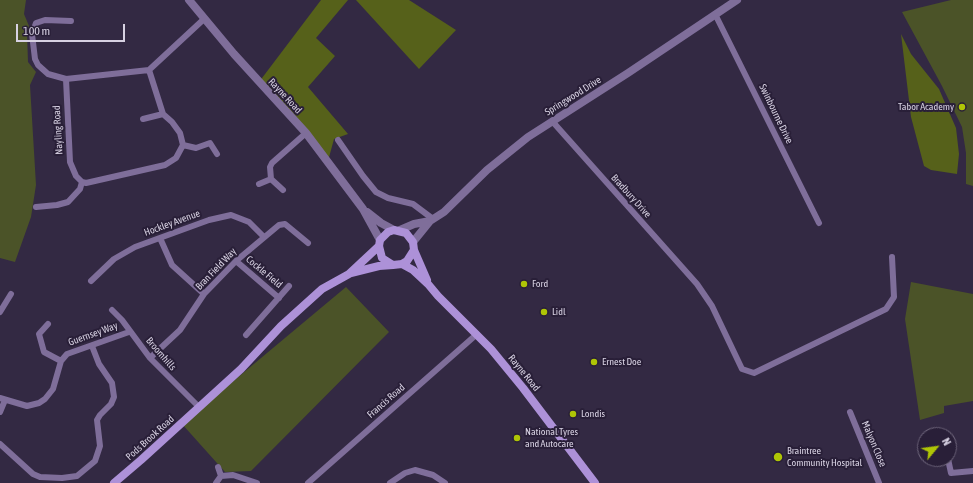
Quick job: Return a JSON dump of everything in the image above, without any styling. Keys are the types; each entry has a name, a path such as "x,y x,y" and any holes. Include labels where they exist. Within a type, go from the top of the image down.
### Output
{"main road":[{"path":"349,274 388,232 397,230"},
{"name":"Rayne Road","path":"397,230 406,233 413,246 428,284"},
{"name":"Rayne Road","path":"379,243 382,258 393,265"},
{"path":"349,274 379,266 402,264 410,258 413,246"},
{"name":"Rayne Road","path":"402,264 413,270 428,284 442,301 477,334 523,388 595,483"},
{"name":"Pods Brook Road","path":"114,483 199,407 322,289 349,274"}],"street":[{"name":"Rayne Road","path":"188,0 234,54 306,133 363,209 379,243"},
{"name":"Springwood Drive","path":"397,230 431,220 444,212 487,170 515,146 552,120 628,73 737,0"},
{"name":"Swinbourne Drive","path":"715,14 819,223"},
{"path":"71,21 45,20 36,24 32,34 35,60 38,65 48,74 66,79 149,70 204,19"},
{"path":"36,207 57,205 68,202 80,189 82,182 95,182 165,164 176,158 183,145 180,133 172,122 163,114 149,70"},
{"name":"Nayling Road","path":"66,79 70,162 76,176 82,182"},
{"path":"143,119 163,114"},
{"name":"Bradbury Drive","path":"552,120 696,284 712,306 742,369 754,372 886,309 894,297 892,257"},
{"path":"283,190 271,179 270,167 272,163 306,133"},
{"path":"338,140 376,192 388,198 413,204 431,220"},
{"path":"183,145 196,148 210,143 217,154"},
{"path":"259,184 271,179"},
{"name":"Rayne Road","path":"363,209 381,223 397,230"},
{"name":"Hockley Avenue","path":"92,281 114,259 135,247 209,220 231,215 249,222 264,237"},
{"name":"Springwood Drive","path":"413,246 431,220"},
{"name":"Bran Field Way","path":"150,358 180,330 204,294 236,261 278,225 285,224 308,242"},
{"path":"160,238 172,265 204,294"},
{"name":"Cockle Field","path":"236,261 279,298"},
{"name":"Cockle Field","path":"246,335 289,286"},
{"path":"0,312 11,294"},
{"name":"Broomhills","path":"112,310 122,320 129,332 150,358 199,407"},
{"path":"0,412 2,399 27,406 45,399 53,389 61,361 44,352 39,334 48,324"},
{"name":"Guernsey Way","path":"61,361 73,351 92,346 129,332"},
{"name":"Francis Road","path":"308,483 477,334"},
{"path":"0,444 33,474 40,477 62,478 77,476 95,461 100,446 98,420 100,415 111,404 114,397 112,383 99,364 92,346"},
{"name":"Malyon Close","path":"850,412 850,423 879,483"},
{"path":"218,467 221,476"},
{"path":"949,467 950,473 973,471"},
{"path":"390,483 405,473 415,470 433,476 445,483"},
{"path":"216,483 221,476 226,474 257,483"}],"green space":[{"path":"0,0 26,0 24,14 29,26 27,33 28,62 36,72 30,85 36,185 31,217 15,262 0,258"},
{"path":"321,0 348,0 316,38 335,56 308,87 348,134 334,139 328,161 259,82"},
{"path":"356,0 409,0 456,30 419,69"},
{"name":"Tabor Academy","path":"951,0 973,0 973,186 966,184 966,153 962,127 942,86 902,12"},
{"path":"901,34 911,54 939,89 956,128 959,154 957,174 931,170 924,166 911,117"},
{"path":"911,282 973,294 973,401 944,406 944,413 920,420 905,319"},
{"path":"346,287 389,332 251,471 225,472 182,424"}],"place":[{"name":"Tabor Academy","path":"962,107"},
{"name":"Ford","path":"524,284"},
{"name":"Lidl","path":"544,312"},
{"name":"Ernest Doe","path":"594,362"},
{"name":"Londis","path":"573,414"},
{"name":"National Tyres and Autocare","path":"517,438"},
{"name":"Braintree Community Hospital","path":"778,457"}]}
